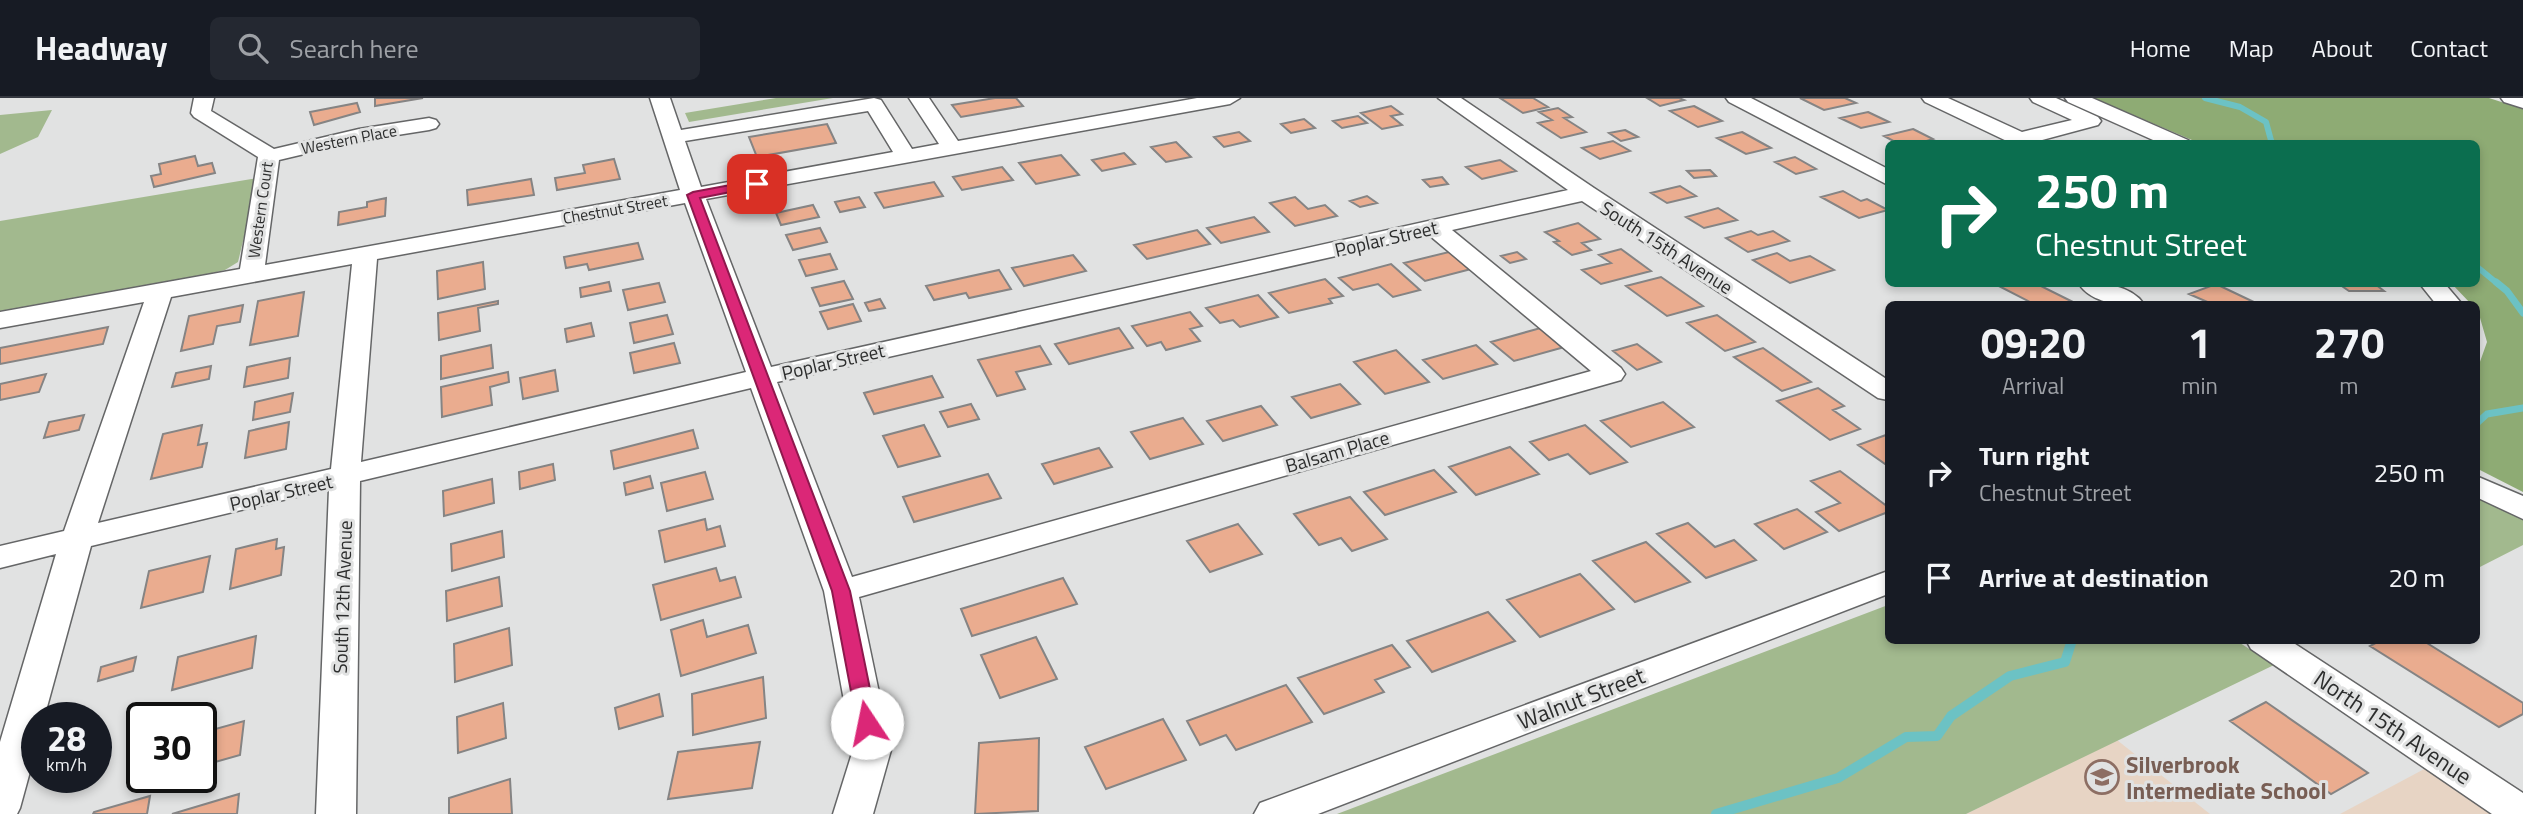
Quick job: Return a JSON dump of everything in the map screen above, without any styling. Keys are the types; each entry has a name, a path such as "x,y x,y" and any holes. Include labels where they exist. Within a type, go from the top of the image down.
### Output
{"street":[{"name":"Western Court","path":"204,98 201,113 260,147 269,156 251,275"},
{"path":"660,98 693,195 841,591 872,750 853,814"},
{"path":"674,137 913,98"},
{"path":"919,98 952,148"},
{"name":"Chestnut Street","path":"0,320 1230,98"},
{"name":"South 15th Avenue","path":"1448,98 1586,193 1885,390"},
{"path":"1736,98 1885,175"},
{"path":"2040,98 2096,107 2172,140"},
{"path":"1944,99 2020,139 2091,121 2074,105"},
{"path":"874,104 906,157"},
{"name":"Western Place","path":"269,156 359,135 429,124"},
{"name":"Poplar Street","path":"0,557 761,377 1586,193"},
{"name":"Balsam Place","path":"841,591 1611,374 1434,227"},
{"name":"South 12th Avenue","path":"336,814 345,477 365,255"},
{"path":"2097,287 2125,301"},
{"path":"2435,287 2446,301"},
{"path":"0,808 77,539 160,292"},
{"path":"2480,487 2523,509"},
{"name":"Walnut Street","path":"1274,814 1885,583"},
{"name":"North 15th Avenue","path":"2269,644 2523,814"}],"shaded area":[{"name":"Silverbrook Intermediate School","path":"2117,740 2210,814 1966,814"},
{"name":"Silverbrook Intermediate School","path":"2428,767 2495,814 2340,814"}],"green space":[{"path":"776,98 833,98 689,122 685,113"},
{"path":"2093,98 2489,98 2523,109 2523,492 2480,470 2480,362 2487,342 2480,318 2480,301 2468,301 2455,287 2480,287 2480,140 2192,140"},
{"path":"52,110 38,137 0,154 0,115"},
{"path":"258,178 238,262 225,270 0,311 0,221"},
{"path":"2480,496 2523,518 2523,545 2480,567"},
{"path":"1885,606 1885,644 2242,644 2274,665 1966,814 1337,814"}],"building":[{"path":"375,98 423,98 375,106"},
{"path":"995,98 1016,98 1023,106 961,117 952,105"},
{"path":"1500,98 1533,98 1548,107 1523,113"},
{"path":"1647,98 1679,98 1684,100 1660,106"},
{"path":"1800,98 1845,98 1856,103 1824,110"},
{"path":"357,103 360,112 314,125 310,112"},
{"path":"1391,106 1402,114 1391,116 1402,125 1382,129 1361,113"},
{"path":"1694,106 1722,121 1698,127 1670,111"},
{"path":"1558,108 1572,117 1564,118 1586,132 1561,138 1538,123 1552,120 1539,112"},
{"path":"1868,112 1889,122 1861,128 1840,118"},
{"path":"1358,116 1367,123 1342,128 1333,121"},
{"path":"1304,119 1315,128 1291,133 1281,124"},
{"path":"827,124 836,143 757,157 749,137"},
{"path":"1913,129 1933,139 1892,140 1884,136"},
{"path":"1625,130 1638,137 1621,141 1609,133"},
{"path":"1239,132 1250,141 1224,147 1214,137"},
{"path":"1742,132 1771,148 1746,154 1717,138"},
{"path":"1613,141 1630,151 1600,159 1582,148"},
{"path":"1176,142 1191,157 1166,162 1151,147"},
{"path":"1124,153 1135,164 1102,171 1092,160"},
{"path":"1061,155 1079,175 1036,184 1019,163"},
{"path":"195,156 198,166 212,163 215,173 154,187 151,176 161,174 159,164"},
{"path":"1795,157 1816,169 1796,174 1775,162"},
{"path":"614,159 620,179 557,190 555,178 585,173 583,165"},
{"path":"1500,160 1516,171 1482,179 1466,167"},
{"path":"1002,167 1013,180 962,190 953,177"},
{"path":"1710,170 1716,176 1694,178 1687,171"},
{"path":"1442,177 1448,184 1430,187 1423,180"},
{"path":"531,179 534,195 468,205 467,190"},
{"path":"934,182 943,196 884,208 875,193"},
{"path":"1680,186 1696,196 1667,203 1651,193"},
{"path":"1843,191 1861,201 1867,199 1885,211 1859,218 1821,197"},
{"path":"1367,196 1377,203 1360,207 1350,201"},
{"path":"859,197 865,207 840,212 835,202"},
{"path":"1295,197 1308,209 1325,205 1337,216 1295,226 1270,203"},
{"path":"386,198 385,216 338,225 339,212 367,207 367,202"},
{"path":"813,205 819,217 781,225 776,213"},
{"path":"1718,208 1737,220 1704,228 1686,217"},
{"path":"1254,217 1269,232 1221,243 1207,228"},
{"path":"1578,223 1600,239 1582,243 1591,250 1572,255 1554,242 1559,241 1545,232"},
{"path":"820,228 827,242 793,250 786,235"},
{"path":"1197,230 1210,244 1147,259 1134,245"},
{"path":"1751,231 1758,235 1773,231 1789,241 1748,252 1726,238"},
{"path":"638,243 643,259 589,270 587,264 566,268 564,257"},
{"path":"1621,249 1651,271 1601,284 1582,270 1611,263 1599,255"},
{"path":"1453,251 1475,268 1425,281 1404,263"},
{"path":"1517,252 1526,259 1510,263 1501,256"},
{"path":"1777,253 1790,261 1810,256 1834,270 1790,283 1753,260"},
{"path":"830,254 837,269 806,276 799,260"},
{"path":"1073,255 1086,271 1024,286 1012,268"},
{"path":"483,262 485,289 438,299 437,271"},
{"path":"1391,264 1420,290 1393,297 1378,284 1353,290 1339,278"},
{"path":"999,270 1011,289 969,298 966,293 934,300 926,286"},
{"path":"1661,277 1703,306 1667,316 1626,286"},
{"path":"1325,279 1343,296 1329,299 1332,303 1289,313 1269,293"},
{"path":"844,281 853,299 820,306 812,288"},
{"path":"609,282 611,291 581,297 580,288"},
{"path":"659,283 665,302 628,310 623,290"},
{"path":"2001,287 2043,287 2071,301 2028,301"},
{"path":"2208,287 2222,287 2252,301 2205,301 2189,294"},
{"path":"2343,287 2379,287 2384,291 2349,291"},
{"path":"304,292 298,336 250,345 258,301"},
{"path":"1258,295 1278,317 1240,327 1233,320 1220,323 1206,308"},
{"path":"880,299 885,308 869,311 865,303"},
{"path":"498,301 498,304 478,308 480,331 439,340 438,313"},
{"path":"853,304 861,321 828,329 820,312"},
{"path":"243,305 240,322 217,326 213,344 181,351 189,316"},
{"path":"1190,312 1202,326 1190,329 1200,341 1166,350 1161,342 1147,346 1132,326"},
{"path":"667,315 673,334 634,343 630,323"},
{"path":"1717,315 1755,342 1725,351 1687,323"},
{"path":"591,323 594,336 567,342 565,329"},
{"path":"108,327 103,344 0,364 0,348"},
{"path":"1544,327 1568,346 1514,361 1491,342"},
{"path":"1119,328 1133,348 1069,364 1055,344"},
{"path":"674,343 680,363 634,373 630,353"},
{"path":"1637,344 1661,362 1637,370 1613,351"},
{"path":"491,345 493,368 441,379 441,356"},
{"path":"1476,345 1497,364 1443,379 1423,360"},
{"path":"1040,346 1051,364 1016,372 1025,389 997,396 978,360"},
{"path":"1763,348 1811,382 1782,391 1734,357"},
{"path":"1396,350 1429,382 1385,394 1354,362"},
{"path":"290,358 288,378 244,387 247,367"},
{"path":"211,366 209,379 172,387 176,373"},
{"path":"555,370 558,391 523,399 520,378"},
{"path":"508,372 509,382 490,387 492,405 442,417 441,387"},
{"path":"46,374 39,392 0,400 0,384"},
{"path":"932,376 943,397 874,414 864,393"},
{"path":"1340,384 1360,404 1311,418 1292,397"},
{"path":"1818,388 1844,406 1833,410 1860,429 1830,440 1777,401"},
{"path":"293,393 290,412 253,420 255,402"},
{"path":"1663,402 1694,427 1631,447 1601,421"},
{"path":"971,404 979,419 948,427 940,412"},
{"path":"1261,406 1277,425 1223,441 1207,421"},
{"path":"84,415 79,430 44,438 49,422"},
{"path":"1183,418 1203,444 1150,459 1131,432"},
{"path":"289,422 286,449 245,458 249,431"},
{"path":"202,425 198,445 207,443 202,467 151,479 163,434"},
{"path":"924,425 940,456 898,467 883,436"},
{"path":"1585,425 1627,462 1590,474 1568,454 1549,460 1530,442"},
{"path":"693,430 698,448 614,469 611,451"},
{"path":"1885,435 1885,464 1858,445"},
{"path":"1510,447 1539,474 1476,495 1449,467"},
{"path":"1099,448 1112,467 1054,484 1042,464"},
{"path":"553,464 555,480 520,489 519,472"},
{"path":"1434,470 1456,492 1385,515 1364,492"},
{"path":"1840,471 1885,505 1885,513 1839,531 1816,512 1840,503 1811,481"},
{"path":"705,472 713,499 667,511 661,483"},
{"path":"988,474 1001,498 914,522 903,497"},
{"path":"650,476 653,488 626,495 624,483"},
{"path":"492,479 494,503 444,516 443,491"},
{"path":"1350,497 1387,539 1352,551 1341,538 1319,545 1294,514"},
{"path":"1797,509 1827,532 1784,549 1755,524"},
{"path":"705,519 707,530 720,526 725,546 665,562 659,531"},
{"path":"1688,523 1715,547 1734,540 1756,560 1706,578 1657,534"},
{"path":"1238,524 1262,554 1210,572 1187,541"},
{"path":"502,531 504,557 452,571 451,544"},
{"path":"277,539 276,549 284,547 281,575 230,589 236,549"},
{"path":"1646,542 1690,582 1635,602 1593,561"},
{"path":"210,556 203,592 141,608 149,571"},
{"path":"716,568 720,581 735,577 741,597 661,620 653,585"},
{"path":"1580,574 1614,609 1540,637 1507,600"},
{"path":"499,577 502,606 447,621 446,591"},
{"path":"1063,578 1077,604 972,636 961,609"},
{"path":"1488,612 1515,641 1432,672 1407,641"},
{"path":"703,620 707,637 748,625 756,653 681,676 671,630"},
{"path":"509,628 512,665 455,682 454,644"},
{"path":"256,636 252,668 172,690 178,657"},
{"path":"1036,637 1057,679 1000,698 981,655"},
{"path":"2428,644 2523,703 2523,714 2499,727 2370,646"},
{"path":"1392,645 1410,667 1375,680 1384,692 1324,714 1298,678"},
{"path":"136,657 133,671 98,681 101,667"},
{"path":"763,677 766,718 693,735 692,694"},
{"path":"1286,685 1312,722 1236,750 1226,735 1200,745 1187,721"},
{"path":"659,694 663,716 619,729 615,708"},
{"path":"2266,702 2368,773 2331,794 2230,721"},
{"path":"503,703 506,738 458,753 457,717"},
{"path":"1163,719 1186,760 1106,789 1085,747"},
{"path":"244,721 240,755 217,761 217,729"},
{"path":"1039,738 1038,811 975,814 979,743"},
{"path":"760,742 752,788 668,799 678,752"},
{"path":"510,779 512,814 449,814 449,798"},
{"path":"239,794 237,814 172,814"},
{"path":"150,796 147,814 93,814 94,812"}],"waterway":[{"path":"2205,98 2240,107 2266,122 2271,140"},
{"path":"2480,269 2498,284"},
{"path":"2496,282 2507,291 2523,313"},
{"path":"2480,420 2487,414 2523,408"},
{"path":"1716,814 1838,778 1906,737 1937,736 1951,716 2010,676 2065,662 2071,644"}],"place":[{"name":"Silverbrook Intermediate School","path":"2102,777"}],"route":[{"path":"757,184 693,195 841,591 867,723"}]}
